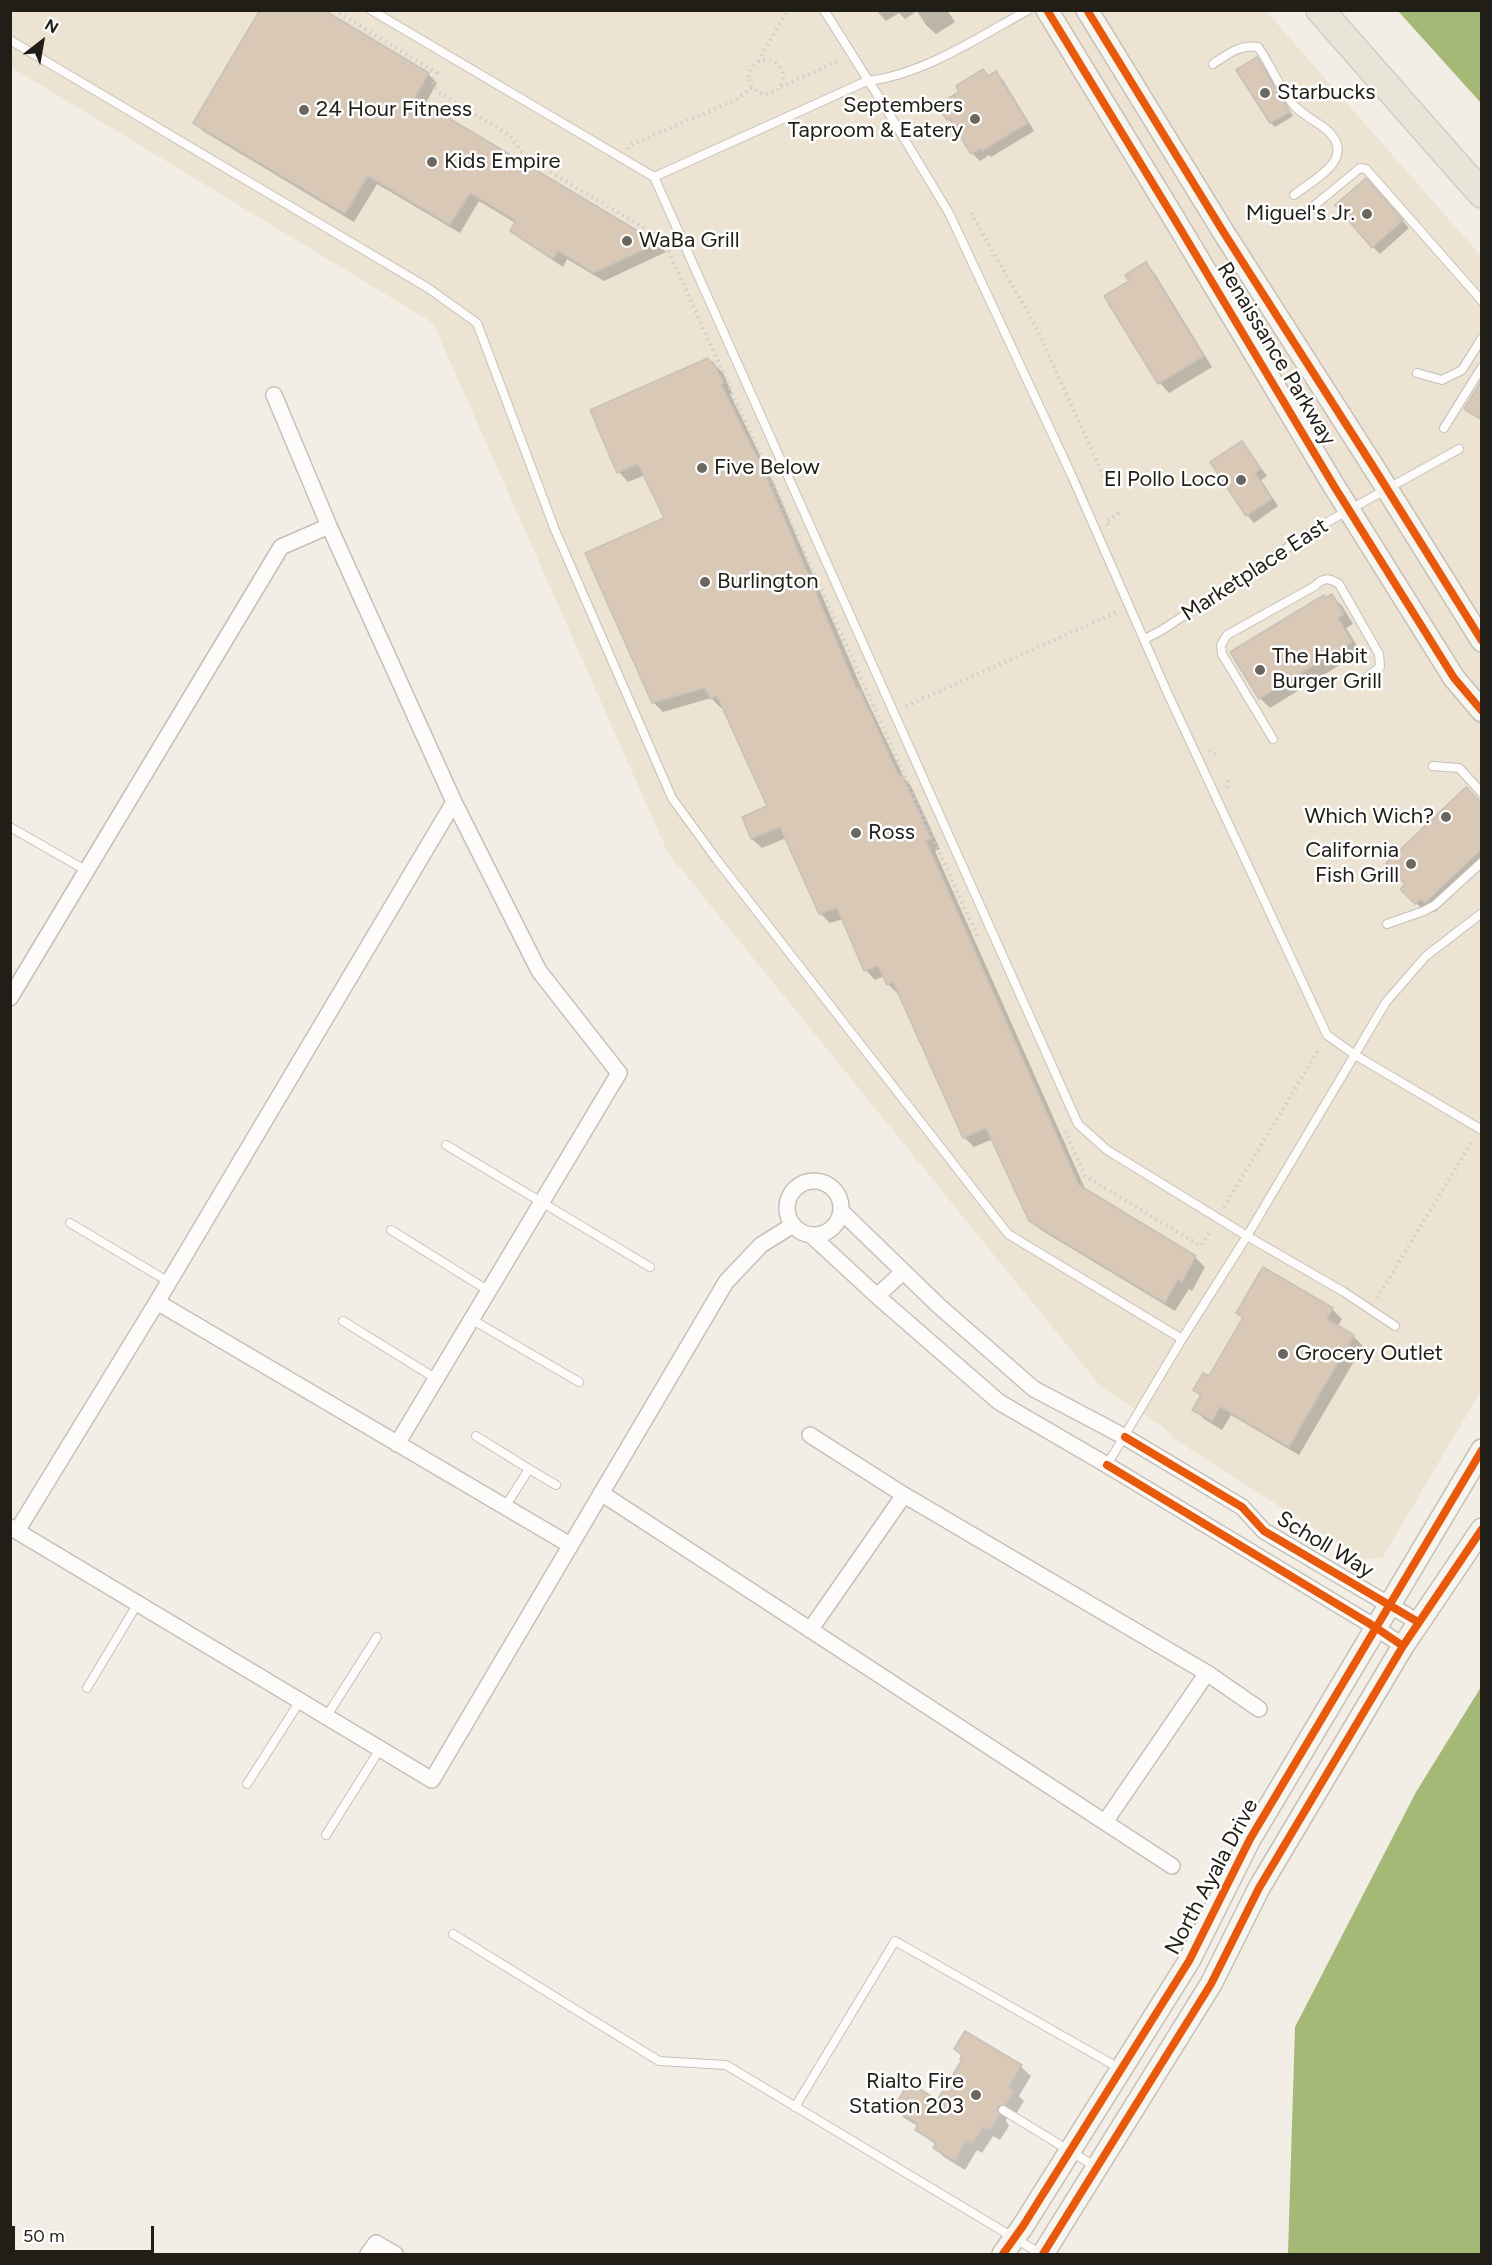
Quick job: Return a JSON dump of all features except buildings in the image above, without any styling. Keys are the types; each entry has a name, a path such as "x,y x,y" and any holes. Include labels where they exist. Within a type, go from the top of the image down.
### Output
{"highway":[{"path":"1320,10 1482,194"}],"main road":[{"name":"Renaissance Parkway","path":"1047,10 1350,510 1455,678 1482,711"},
{"name":"Renaissance Parkway","path":"1087,10 1224,233 1482,641"},
{"name":"North Ayala Drive","path":"1009,2247 1188,1961 1250,1839 1388,1604 1482,1450"},
{"name":"North Ayala Drive","path":"1042,2254 1211,1984 1258,1888 1403,1646 1482,1529"}],"street":[{"path":"274,395 329,526 454,802 539,971 619,1073 397,1444"},
{"path":"10,998 281,547 329,526"},
{"path":"454,802 157,1302 14,1529 432,1780 726,1282 761,1245 793,1225"},
{"path":"814,1180 832,1187 838,1194 842,1212 835,1227 820,1235 812,1236 803,1233 793,1225 787,1212 787,1202 791,1193 805,1182 814,1180"},
{"name":"Scholl Way","path":"842,1212 903,1272 1034,1389 1125,1437 1242,1507 1264,1531 1418,1622"},
{"name":"Scholl Way","path":"812,1236 999,1402 1107,1465 1403,1646"},
{"path":"877,1296 903,1272"},
{"path":"157,1302 570,1545"},
{"path":"810,1435 904,1496 1207,1673 1259,1709"},
{"path":"601,1493 1172,1866"},
{"path":"810,1630 904,1496"},
{"path":"1105,1822 1207,1673"},
{"path":"372,2249 395,2254"}],"lane":[{"path":"371,10 654,177 1078,1124 1107,1150 1247,1236 1344,1292 1395,1326"},
{"path":"824,10 949,213 1076,484 1167,692 1327,1035 1354,1055 1482,1130"},
{"path":"654,177 867,81 886,79 917,68 1028,10"},
{"path":"10,40 428,288 477,323 555,530 672,798 724,870 1008,1234 1182,1339"},
{"path":"1214,64 1240,48 1258,47 1291,102 1328,131 1338,143 1339,153 1335,162 1293,195"},
{"path":"1304,214 1360,168 1366,169 1482,301"},
{"path":"1417,373 1442,380 1462,370 1482,338"},
{"path":"1444,428 1482,367"},
{"name":"Marketplace East","path":"1144,639 1162,630 1322,525 1459,449"},
{"path":"1274,739 1222,654 1221,645 1227,635 1315,586 1320,581 1326,578 1332,579 1339,584 1379,654 1380,667 1366,678"},
{"path":"1433,766 1459,768 1482,793"},
{"path":"10,826 87,871"},
{"path":"1387,924 1435,905 1482,862"},
{"path":"1107,1465 1386,1002 1426,956 1482,913"},
{"path":"446,1145 650,1267"},
{"path":"70,1223 169,1282"},
{"path":"391,1230 489,1291"},
{"path":"471,1319 579,1382"},
{"path":"343,1321 435,1378"},
{"path":"476,1436 556,1485"},
{"path":"505,1507 529,1469"},
{"path":"87,1688 138,1604"},
{"path":"326,1717 377,1637"},
{"path":"248,1784 300,1701"},
{"path":"326,1835 380,1749"},
{"path":"453,1934 659,2061 726,2065 795,2107 1009,2247 1042,2254"},
{"path":"795,2107 895,1941 1121,2069"},
{"path":"1003,2110 1097,2168"}],"path":[{"path":"334,10 437,73 432,80 438,92 508,135 535,163 663,239 984,950"},
{"path":"788,10 750,71 749,82 752,87 766,94 776,91 780,87 838,61"},
{"path":"757,63 768,60 778,65 783,76 780,87"},
{"path":"627,150 630,145 736,100 752,87"},
{"path":"971,213 1036,327 1109,488"},
{"path":"906,706 1117,612"},
{"path":"1224,1207 1320,1047"},
{"path":"1062,1125 1085,1176 1201,1246 1211,1229"},
{"path":"1377,1298 1473,1140"}],"shaded area":[{"path":"10,11 1266,11 1481,256 1481,1391 1382,1558 1362,1559 1171,1437 1165,1428 1101,1387 668,853 433,323 11,67"},
{"path":"1398,11 1481,11 1481,103"},
{"path":"1481,1687 1481,2254 1288,2254 1295,2027 1416,1792"}],"cycle path":[{"path":"1047,10 1334,486 1454,678 1482,711"},
{"path":"1087,10 1224,233 1482,641"},
{"path":"1125,1437 1242,1507 1264,1531 1418,1622"},
{"path":"1003,2254 1023,2226 1189,1961 1250,1839 1482,1450"},
{"path":"1107,1465 1403,1646"},
{"path":"1043,2254 1211,1984 1259,1888 1403,1646 1482,1529"}],"place":[{"name":"Starbucks","path":"1265,93"},
{"name":"24 Hour Fitness","path":"304,110"},
{"name":"Septembers Taproom & Eatery","path":"975,119"},
{"name":"Kids Empire","path":"432,162"},
{"name":"Miguel's Jr.","path":"1367,214"},
{"name":"WaBa Grill","path":"627,241"},
{"name":"Five Below","path":"702,468"},
{"name":"El Pollo Loco","path":"1241,480"},
{"name":"Burlington","path":"705,582"},
{"name":"The Habit Burger Grill","path":"1260,670"},
{"name":"Which Wich?","path":"1446,817"},
{"name":"Ross","path":"856,833"},
{"name":"California Fish Grill","path":"1411,864"},
{"name":"Grocery Outlet","path":"1283,1354"},
{"name":"Rialto Fire Station 203","path":"976,2095"}]}
